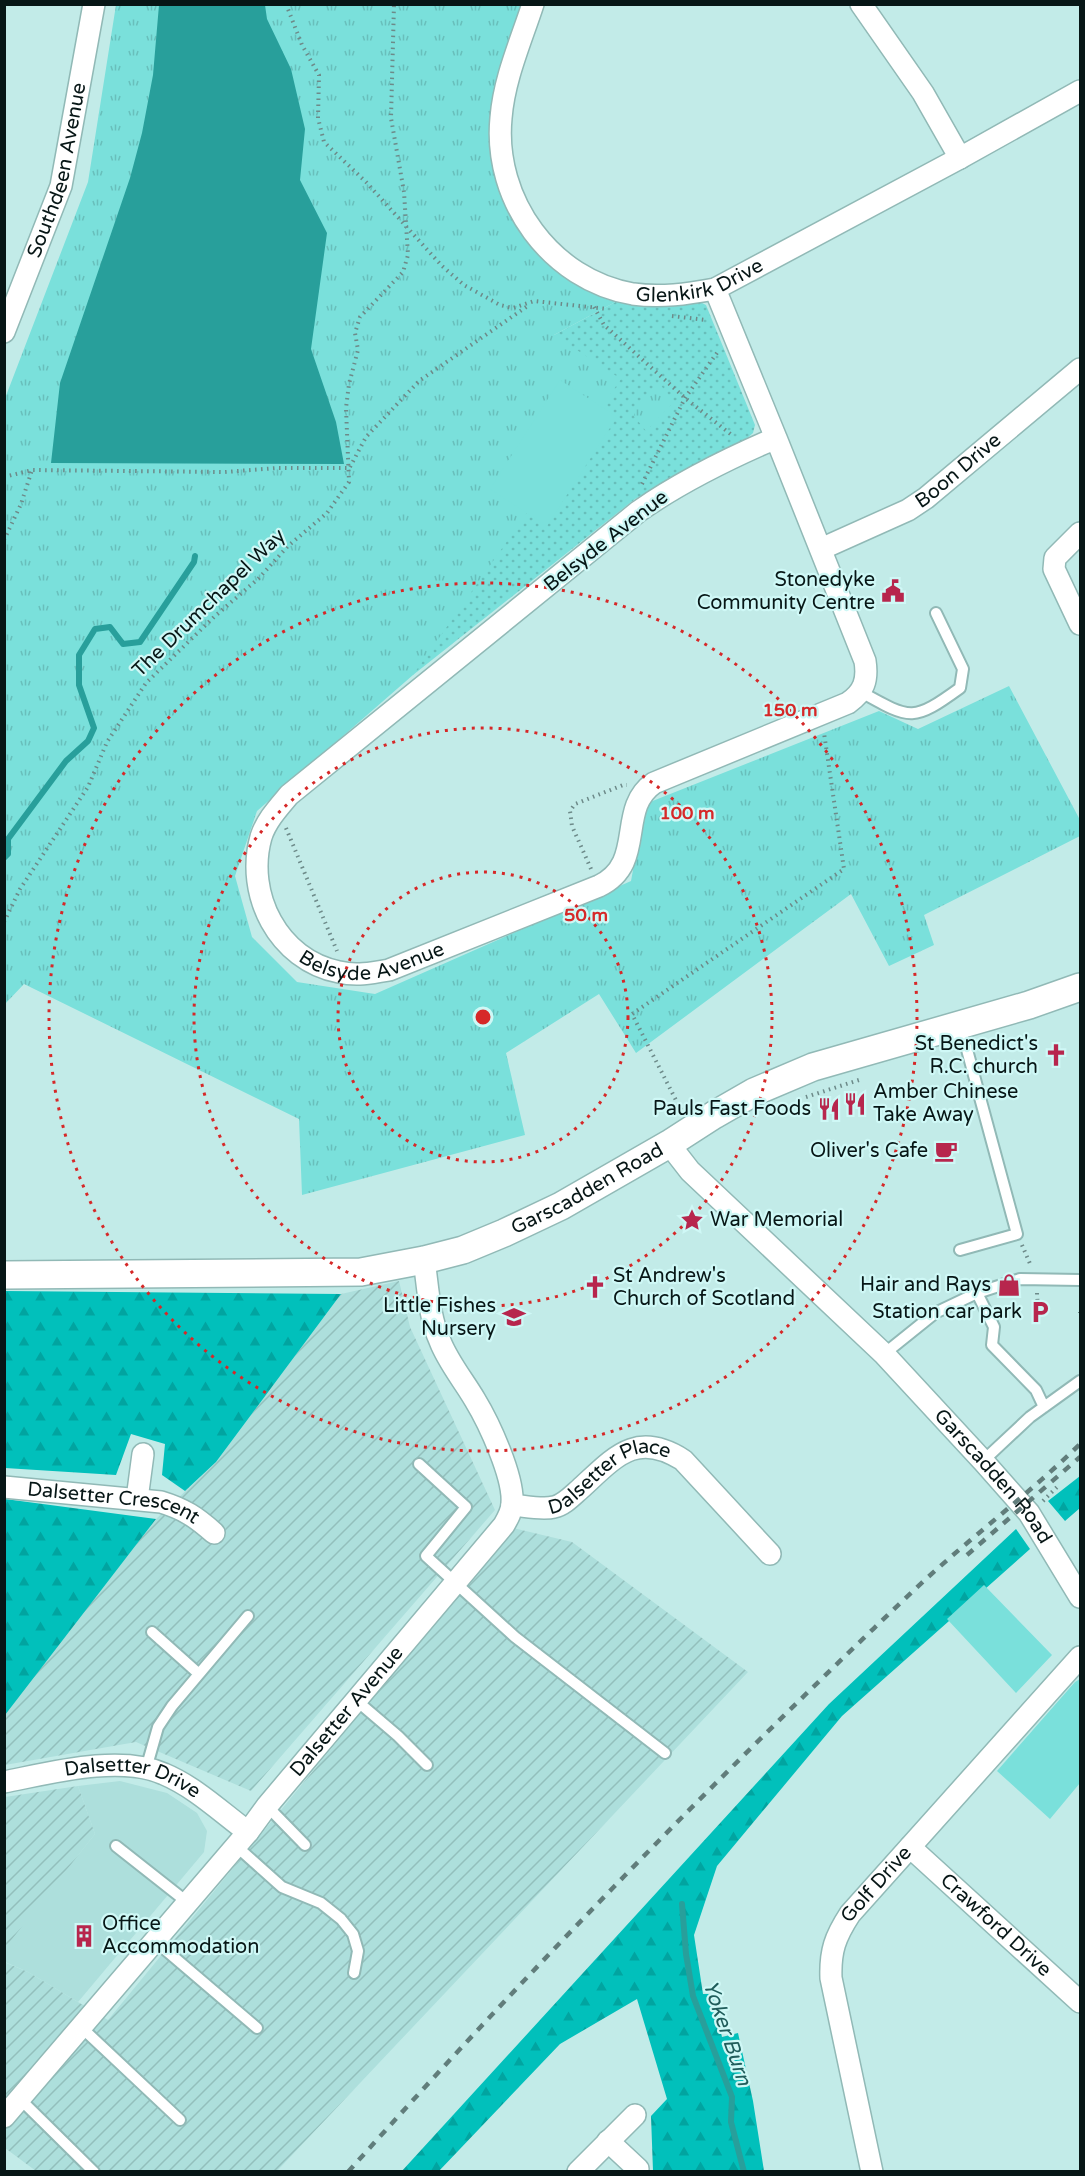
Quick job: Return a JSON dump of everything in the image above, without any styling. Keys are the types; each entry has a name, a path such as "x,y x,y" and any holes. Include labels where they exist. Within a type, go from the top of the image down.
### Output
{"street":[{"name":"Southdeen Avenue","path":"4,332 61,186 94,4"},
{"name":"Glenkirk Drive","path":"533,4 504,95 500,119 501,149 506,179 519,213 537,239 560,260 600,284 632,294 657,296 689,294 715,289 1080,91"},
{"path":"861,4 923,93 960,158"},
{"path":"642,792 654,783 848,703 861,692 867,672 865,660 821,549 715,289"},
{"name":"Boon Drive","path":"821,549 908,510 926,498 1080,369"},
{"name":"Belsyde Avenue","path":"642,792 636,806 624,863 618,874 599,886 389,970 363,974 346,973 337,972 315,963 298,953 282,938 268,918 261,899 257,880 257,859 262,835 278,808 289,795 639,511 671,489 705,470 776,438"},
{"path":"1080,533 1055,558 1054,569 1080,624"},
{"path":"680,1137 754,1092 813,1067 1029,1005 1080,987"},
{"name":"Garscadden Road","path":"4,1275 361,1272 424,1260 463,1250 561,1206 680,1137 690,1171 884,1354 1029,1513 1080,1597"},
{"path":"424,1260 435,1329 441,1345 487,1423 512,1490 512,1505"},
{"name":"Dalsetter Place","path":"512,1505 555,1507 570,1498 617,1455 633,1448 652,1446 670,1452 683,1460 770,1554"},
{"path":"137,1499 143,1454"},
{"name":"Dalsetter Crescent","path":"4,1487 137,1499 181,1508 199,1519 214,1533"},
{"name":"Dalsetter Avenue","path":"4,2117 242,1839 267,1806 456,1583 504,1525 512,1505"},
{"name":"Golf Drive","path":"872,2172 831,1978 830,1958 840,1929 850,1914 1080,1657"},
{"name":"Dalsetter Drive","path":"4,1782 66,1770 118,1764 163,1773 195,1792 242,1839"},
{"name":"Crawford Drive","path":"910,1847 1080,2002"},
{"path":"578,2172 635,2115"},
{"path":"608,2141 638,2169"}],"lane":[{"path":"861,692 895,712 916,714 930,710 960,688 963,669 936,613"},
{"path":"958,1024 1017,1234 960,1250"},
{"path":"884,1354 935,1313 977,1293 1020,1279 1080,1280"},
{"path":"977,1293 994,1327 992,1345 1036,1390 1044,1407"},
{"path":"983,1461 1030,1417 1080,1381"},
{"path":"419,1464 466,1507 426,1556 515,1637 665,1753"},
{"path":"146,1769 158,1727 172,1706 248,1616"},
{"path":"152,1632 199,1674"},
{"path":"357,1701 398,1736 427,1765"},
{"path":"267,1806 305,1845"},
{"path":"242,1839 282,1887 321,1903 341,1919 353,1934 358,1951 354,1973"},
{"path":"116,1846 187,1902"},
{"path":"155,1941 257,2028"},
{"path":"81,2027 180,2120"},
{"path":"20,2099 93,2172"}],"path":[{"path":"4,477 32,470 225,472 277,468 349,468 366,437 419,381 534,301 513,308 500,305 464,285 442,266 366,182 324,142 318,118 319,75 302,45 286,4"},
{"name":"The Drumchapel Way","path":"4,922 20,889 88,787 107,742 146,683 214,617 259,578 288,546 327,513 349,482 346,408 349,384 358,350 355,333 360,317 403,272 408,255 404,192 391,118 394,4"},
{"path":"600,284 594,308 604,325 685,398 751,449"},
{"path":"639,511 635,499 685,398 732,332"},
{"path":"4,540 21,504 32,470"},
{"path":"680,1137 632,1014 844,869 821,715"},
{"path":"599,886 572,826 570,811 575,804 622,784 642,792"},
{"path":"278,808 346,973"},
{"path":"797,1100 865,1078"},
{"path":"1017,1234 1037,1279"}],"shaded area":[{"path":"159,5 265,5 267,19 291,69 305,129 300,180 327,233 311,349 336,422 344,464 51,463 60,383 130,178 142,133 153,75"},
{"path":"399,1281 410,1327 495,1510 251,1791 136,1742 5,1765 4,1715 156,1519 216,1462 341,1294"},
{"path":"513,1528 572,1542 748,1672 277,2171 36,2171 5,2148 4,1962 28,1972 108,2020"},
{"path":"120,1781 167,1793 197,1813 207,1831 204,1852 78,2002 28,1972 5,1962 4,1948 95,1834 78,1786"},
{"path":"78,1786 95,1834 5,1948 5,1797"}],"green space":[{"path":"116,5 523,5 493,98 490,127 493,161 500,191 516,224 621,299 554,335 621,379 413,675 257,811 235,876 252,937 297,982 375,994 631,881 645,804 879,711 918,729 1009,686 1080,820 1080,836 924,915 934,945 889,966 851,894 636,1053 599,994 506,1053 525,1135 302,1195 299,1119 24,984 5,1004 4,401 88,182"},
{"path":"621,299 700,302 706,305 755,425 753,433 744,441 635,499 413,675 402,672 554,335"},
{"path":"560,380 617,417 547,526 490,489"},
{"path":"659,383 674,402 646,431 634,416 637,405"},
{"path":"5,1291 341,1294 216,1462 185,1491 162,1475 165,1444 131,1434 116,1475 5,1468"},
{"path":"1080,1476 1080,1508 1065,1521 1048,1501"},
{"path":"4,1499 156,1519 5,1715"},
{"path":"1016,1529 1030,1549 842,1716 717,1866 694,1935 703,1994 712,1994 722,2037 738,2033 753,2101 764,2171 653,2171 651,2116 667,2099 637,1999 560,2044 439,2171 401,2172 829,1704"},
{"path":"984,1585 1052,1655 1016,1693 947,1619"},
{"path":"1080,1679 1080,1783 1050,1819 997,1771"}],"waterway":[{"path":"4,858 8,854 8,839 66,761 88,741 94,728 79,685 79,655 95,629 110,627 123,644 140,642 194,562 195,556"},
{"name":"Yoker Burn","path":"682,1904 686,1954 693,1996 732,2097 731,2122 744,2172"}],"railway":[{"path":"348,2172 554,1949 767,1732 913,1591 1080,1444"},
{"path":"967,1555 1080,1457"}],"place":[{"name":"Stonedyke Community Centre","path":"893,591"},
{"name":"St Benedict's R.C. church","path":"1056,1055"},
{"name":"Amber Chinese Take Away","path":"855,1104"},
{"name":"Pauls Fast Foods","path":"829,1109"},
{"name":"Oliver's Cafe","path":"946,1151"},
{"name":"War Memorial","path":"692,1220"},
{"name":"Hair and Rays","path":"1009,1285"},
{"name":"St Andrew's Church of Scotland","path":"595,1287"},
{"name":"Station car park","path":"1040,1312"},
{"name":"Little Fishes Nursery","path":"514,1317"},
{"name":"Office Accommodation","path":"84,1936"}]}
